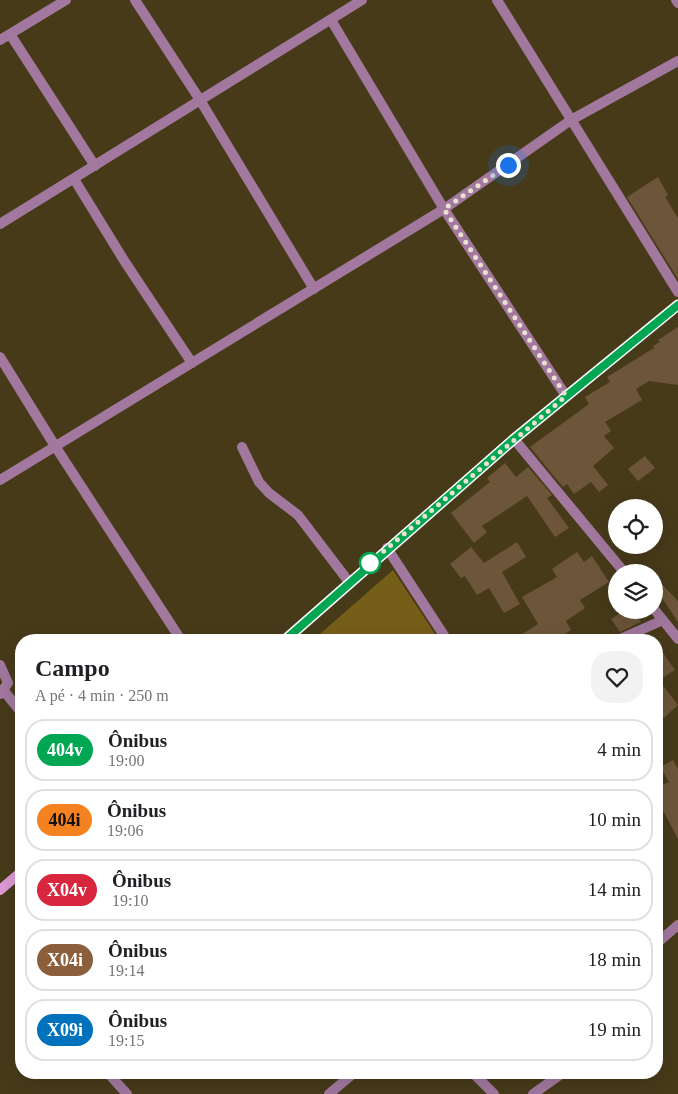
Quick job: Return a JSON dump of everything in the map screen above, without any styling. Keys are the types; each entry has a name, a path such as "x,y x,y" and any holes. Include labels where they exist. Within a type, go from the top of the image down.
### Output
{"main road":[{"path":"292,634 387,548 514,439 678,305"},
{"path":"0,890 15,877"}],"street":[{"path":"0,40 66,0"},
{"path":"136,0 200,100 314,289"},
{"path":"0,224 362,0"},
{"path":"497,0 678,292"},
{"path":"331,20 444,209 566,396"},
{"path":"10,34 94,166"},
{"path":"0,480 444,209 571,120 678,61"},
{"path":"74,179 125,262 192,363"},
{"path":"0,357 55,446 177,634"},
{"path":"514,439 617,564"},
{"path":"242,447 259,482 269,493 298,515 349,582"},
{"path":"387,548 443,634"},
{"path":"632,634 663,620 678,640"},
{"path":"0,666 8,683 2,692 15,706"},
{"path":"663,938 678,925"},
{"path":"113,1079 127,1094"},
{"path":"329,1094 347,1079"},
{"path":"479,1079 494,1094"},
{"path":"533,1094 554,1079"}],"shaded area":[{"path":"393,570 435,634 320,634"}],"building":[{"path":"658,177 668,195 665,197 678,218 678,279 627,197"},
{"path":"678,327 678,385 649,381 636,389 642,400 605,422 611,431 604,436 614,448 593,466 608,485 599,492 591,482 574,494 567,484 563,487 530,447 589,404 585,397 610,382 607,377 654,348 653,346 660,342 658,340"},
{"path":"645,456 655,468 638,481 628,469"},
{"path":"505,463 516,477 528,467 552,495 547,498 569,528 555,537 527,496 482,526 487,532 474,543 451,513 490,482 487,478"},
{"path":"517,542 526,557 502,572 520,604 504,613 489,588 477,595 465,576 461,578 450,564 471,547 484,563"},
{"path":"577,552 584,562 592,556 608,583 580,600 585,608 566,621 571,630 565,634 522,634 538,624 522,597 557,577 552,569"},
{"path":"663,585 678,601 678,622 663,600"},
{"path":"611,619 639,619 641,622 620,632"},
{"path":"663,653 675,670 663,678"},
{"path":"663,685 678,705 664,718 663,717"},
{"path":"673,760 678,769 678,839 663,810 663,784 669,782 663,772 663,765"}],"bus line":[{"name":"404v","path":"292,634 387,548 514,439 678,305"}],"route":[{"path":"370,563 566,396 444,209 508,165"}]}
